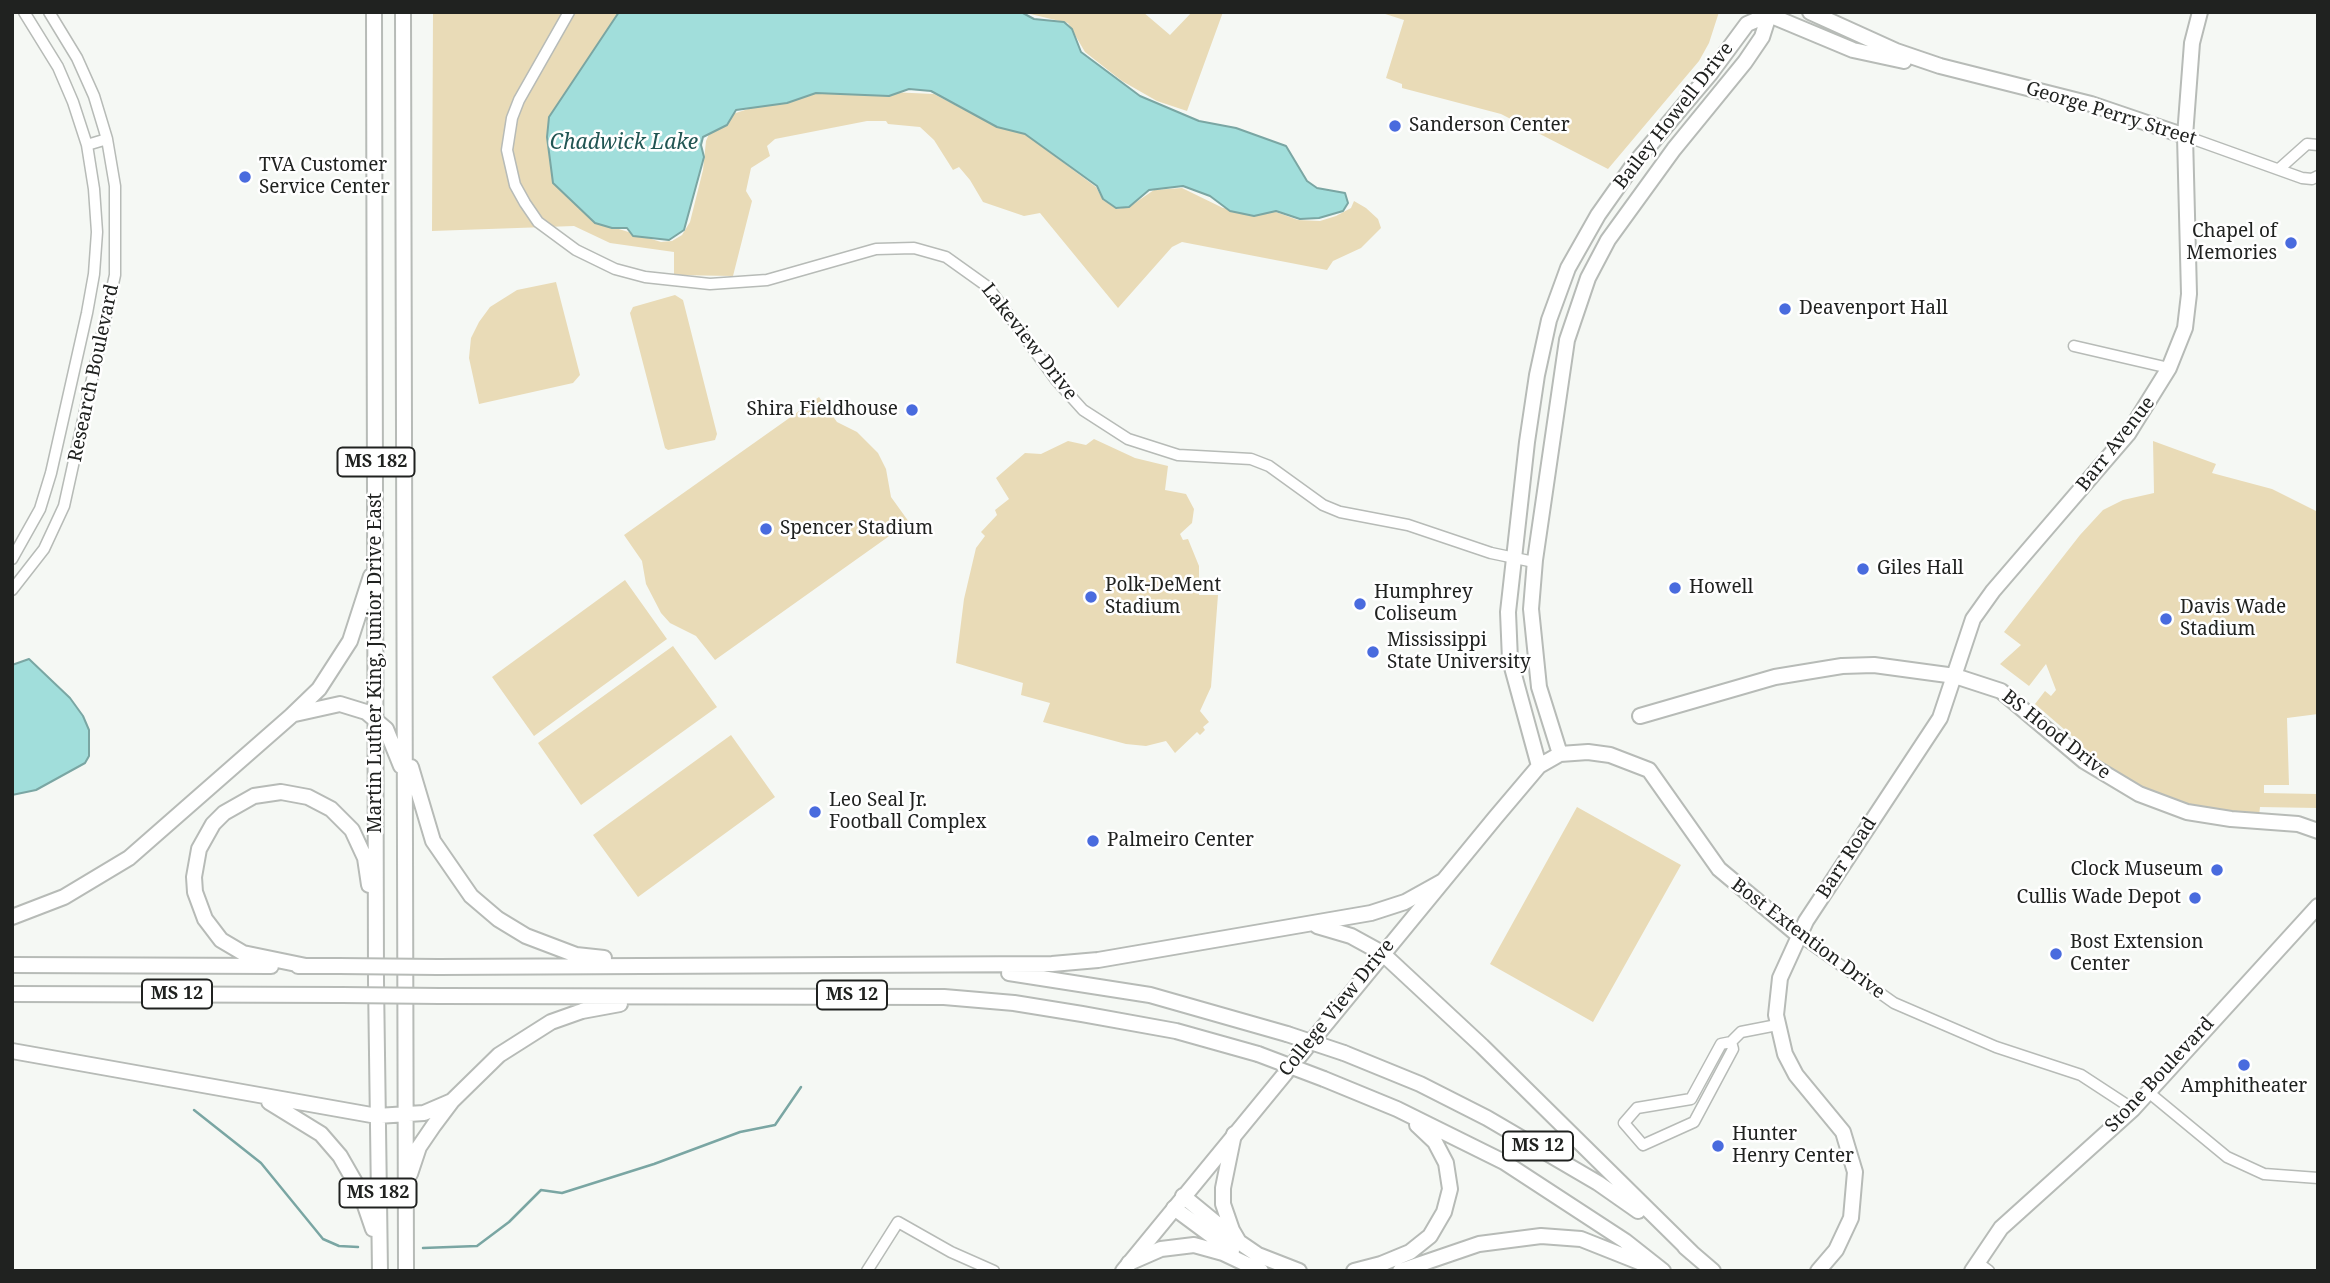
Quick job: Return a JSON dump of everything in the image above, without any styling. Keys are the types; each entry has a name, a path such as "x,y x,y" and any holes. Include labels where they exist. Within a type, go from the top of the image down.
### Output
{"main road":[{"name":"Martin Luther King, Junior Drive East","path":"374,12 376,911 380,1265"},
{"name":"Martin Luther King, Junior Drive East","path":"404,12 406,1271"},
{"name":"George Perry Street","path":"1810,12 1896,51 1940,66"},
{"name":"Barr Avenue","path":"1955,676 1967,632 1986,600 2128,434 2155,396 2185,328 2189,293 2185,136 2191,54 2200,12"},
{"name":"Bailey Howell Drive","path":"1539,766 1510,660 1508,612 1512,558 1539,365 1549,320 1568,268 1598,215 1634,164 1710,74 1746,24 1767,13"},
{"name":"Bailey Howell Drive","path":"1560,754 1539,687 1531,609 1534,562 1567,340 1588,278 1632,206 1745,62 1762,37 1767,13"},
{"name":"George Perry Street","path":"1767,13 1853,50 1940,66 2091,104 2185,136"},
{"path":"12,917 64,897 129,858 320,689 350,642 376,558"},
{"path":"1640,716 1775,677 1842,666 1874,665 1955,676"},
{"name":"BS Hood Drive","path":"1955,676 2001,691 2084,761 2139,794 2199,815 2298,824 2318,831"},
{"name":"Barr Road","path":"1818,1271 1836,1250 1847,1228 1854,1208 1855,1172 1843,1132 1791,1068 1777,1025 1780,978 1798,935 1933,730 1955,676"},
{"path":"291,716 340,704 355,706 376,718 390,735 405,777"},
{"path":"405,742 418,798 433,841 459,882 498,919 526,936 576,955 682,965"},
{"name":"Bost Extention Drive","path":"1560,754 1588,752 1610,755 1633,761 1649,770 1719,869 1798,935"},
{"name":"College View Drive","path":"1126,1267 1382,953 1539,766 1560,754"},
{"path":"306,966 243,953 221,940 205,919 195,892 195,862 206,835 224,813 254,796 281,792 308,797 331,809 342,818 359,842 376,911"},
{"path":"949,967 1098,960 1308,925 1371,913 1405,902 1441,882"},
{"name":"Stone Boulevard","path":"1979,1268 2001,1228 2133,1109 2318,906"},
{"path":"1308,925 1350,936 1382,953 1482,1045 1692,1253"},
{"name":"MS 12","path":"12,965 949,967 1114,988 1217,1012 1344,1053 1420,1084 1545,1150 1598,1183 1713,1271"},
{"name":"MS 12","path":"12,994 744,997 870,995 1014,1003 1176,1031 1258,1055 1397,1109 1504,1162 1625,1241 1663,1271"},
{"path":"406,1185 419,1147 452,1101 514,1043 565,1016 619,1004 744,997"},
{"path":"12,1051 377,1116 424,1113 452,1101"},
{"path":"245,1092 282,1107 303,1121 321,1134 340,1156 355,1179 369,1211 380,1265"},
{"path":"1354,1271 1381,1264 1420,1245 1439,1224 1448,1200 1449,1176 1441,1151 1428,1134 1397,1109"},
{"path":"1234,1134 1225,1169 1223,1204 1239,1242"},
{"path":"1179,1202 1271,1262 1299,1271"},
{"path":"1179,1202 1255,1268"},
{"path":"1400,1271 1479,1244 1541,1236 1590,1242 1616,1250 1656,1271"},
{"path":"1126,1267 1161,1249 1184,1244 1204,1247 1255,1268"}],"street":[{"name":"Research Boulevard","path":"12,559 40,509 51,473 90,300 96,232 94,189 87,145 58,67 24,12"},
{"name":"Research Boulevard","path":"12,590 44,549 64,506 110,309 117,232 115,186 107,139 94,96 77,58 49,12"},
{"name":"Lakeview Drive","path":"569,12 519,100 512,118 508,150 515,185 525,203 538,222 576,250 615,269 645,277 710,284 767,280 876,249 914,248 946,257 988,287 1056,380 1083,410 1128,439 1178,455 1251,459 1269,466 1331,509 1427,530 1512,558 1534,562"},
{"name":"George Perry Street","path":"2185,136 2302,178 2312,179 2318,176"},
{"path":"87,145 107,139"},
{"path":"2279,169 2307,144 2318,145"},
{"path":"2074,346 2169,368"},
{"name":"Bost Extention Drive","path":"1798,935 1894,1003 1996,1047 2081,1075 2133,1109"},
{"path":"1691,1099 1721,1044 1731,1042 1741,1032 1777,1025"},
{"path":"1704,1107 1691,1099 1643,1105 1623,1123 1643,1145 1689,1126 1704,1107 1733,1049 1731,1042"},
{"path":"2147,1091 2227,1157 2264,1174 2318,1178"},
{"path":"867,1271 898,1223 951,1252 995,1271"}],"shaded area":[{"path":"433,12 621,12 596,222 661,242 672,241 682,235 690,222 703,170 706,141 712,127 723,117 783,98 845,90 934,94 997,127 1025,134 1096,187 1103,200 1117,209 1129,207 1154,190 1182,188 1223,208 1276,212 1298,220 1320,221 1336,216 1351,208 1354,201 1378,219 1381,228 1361,248 1333,261 1327,270 1182,242 1172,247 1118,308 1040,213 1024,216 983,202 970,180 959,167 953,170 934,140 920,127 888,124 886,121 867,121 775,139 767,146 770,156 751,168 746,191 752,201 733,276 674,275 674,252 610,243 574,226 432,231"},
{"path":"1022,12 1143,12 1170,35 1192,12 1223,12 1187,111 1157,101 1122,81 1085,52 1068,23"},
{"path":"1379,12 1719,12 1709,43 1699,61 1608,169 1501,114 1402,88 1402,84 1386,78 1404,20"},
{"path":"556,282 580,375 573,383 479,404 469,358 471,338 479,322 490,307 517,290"},
{"path":"675,295 683,300 717,434 715,440 668,450 665,448 630,313 633,307"},
{"name":"Spencer Stadium","path":"819,397 837,422 857,432 878,453 886,469 891,497 909,522 715,660 696,636 670,623 661,613 646,584 642,561 624,535"},
{"name":"Polk-DeMent Stadium","path":"1094,439 1135,458 1168,466 1165,490 1186,494 1194,509 1192,523 1180,534 1183,540 1188,539 1199,566 1199,595 1218,595 1211,687 1200,711 1209,722 1200,735 1197,732 1175,753 1166,741 1146,746 1126,744 1043,722 1050,703 1021,695 1023,683 956,663 964,599 976,548 985,536 981,532 997,515 995,510 1009,499 996,478 1025,453 1041,454 1068,441 1086,445"},
{"name":"Davis Wade Stadium","path":"2153,441 2216,464 2212,473 2272,489 2318,512 2318,714 2287,718 2289,785 2264,785 2264,793 2317,794 2318,808 2260,807 2259,816 2193,806 2131,785 2076,750 2080,743 2035,704 2045,691 2051,696 2056,690 2046,664 2029,686 2000,664 2021,645 2004,632 2080,535 2103,510 2123,500 2154,493"},
{"path":"625,580 667,639 534,736 492,677"},
{"path":"673,646 717,707 581,805 538,743"},
{"path":"731,735 775,797 638,897 593,835"},
{"path":"1577,807 1681,865 1593,1022 1490,964"}],"water":[{"name":"Chadwick Lake","path":"619,12 1021,12 1034,19 1064,22 1072,29 1081,52 1140,96 1199,121 1236,128 1286,146 1307,181 1317,188 1345,193 1348,203 1343,211 1319,218 1300,219 1276,211 1254,216 1230,211 1210,196 1183,186 1149,190 1129,207 1116,208 1103,199 1097,186 1025,134 997,127 931,91 909,89 889,96 816,93 787,103 736,110 727,125 703,137 701,145 704,157 684,230 669,240 633,236 627,228 612,228 595,223 553,183 547,137 549,117"},
{"path":"29,659 70,698 83,716 89,730 89,756 85,763 36,790 12,795 12,665"}],"waterway":[{"path":"423,1248 477,1246 509,1222 541,1190 562,1193 654,1164 740,1132 775,1125 801,1087"},
{"path":"194,1110 261,1163 323,1239 339,1246 358,1247"}],"place":[{"name":"Sanderson Center","path":"1395,126"},
{"name":"TVA Customer Service Center","path":"245,177"},
{"name":"Chapel of Memories","path":"2291,243"},
{"name":"Deavenport Hall","path":"1785,309"},
{"name":"Shira Fieldhouse","path":"912,410"},
{"name":"Spencer Stadium","path":"766,529"},
{"name":"Giles Hall","path":"1863,569"},
{"name":"Howell","path":"1675,588"},
{"name":"Polk-DeMent Stadium","path":"1091,597"},
{"name":"Humphrey Coliseum","path":"1360,604"},
{"name":"Davis Wade Stadium","path":"2166,619"},
{"name":"Mississippi State University","path":"1373,652"},
{"name":"Leo Seal Jr. Football Complex","path":"815,812"},
{"name":"Palmeiro Center","path":"1093,841"},
{"name":"Clock Museum","path":"2217,870"},
{"name":"Cullis Wade Depot","path":"2195,898"},
{"name":"Bost Extension Center","path":"2056,954"},
{"name":"Amphitheater","path":"2244,1065"},
{"name":"Hunter Henry Center","path":"1718,1146"}]}
